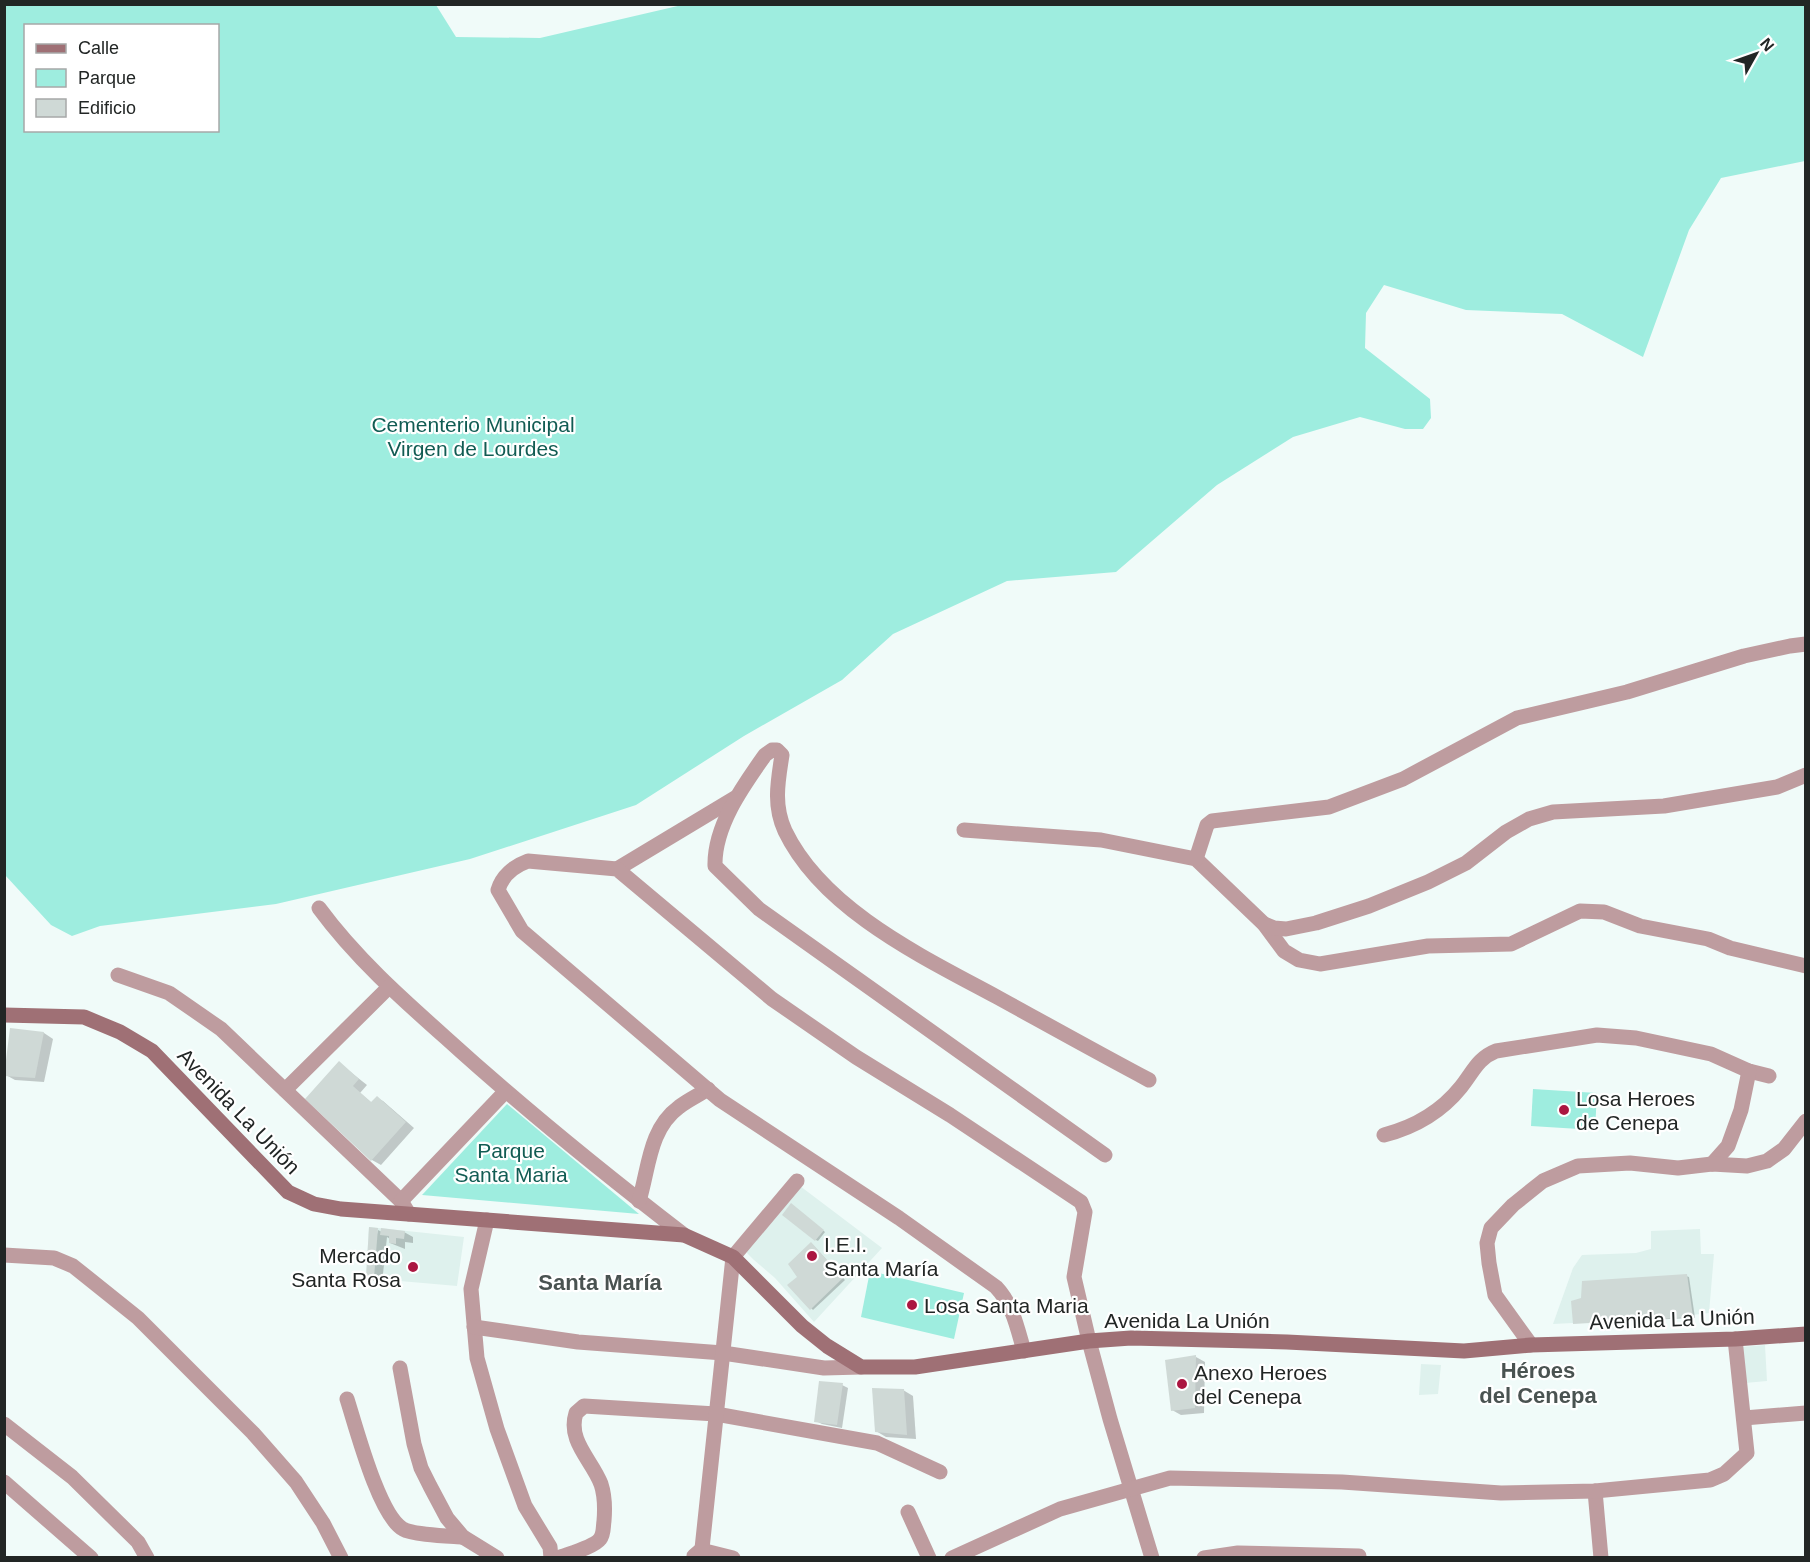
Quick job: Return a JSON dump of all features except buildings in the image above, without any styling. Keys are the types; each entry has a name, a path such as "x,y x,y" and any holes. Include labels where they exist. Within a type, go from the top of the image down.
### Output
{"main road":[{"name":"Avenida La Unión","path":"4,1015 84,1017 120,1032 152,1051 288,1192 314,1204 341,1209 405,1207 487,1220 684,1235 733,1257 802,1326 827,1346 861,1367 915,1367 1089,1341 1131,1338 1287,1341 1464,1351 1531,1345 1735,1339 1806,1334"}],"street":[{"path":"1196,859 1207,825 1212,821 1329,807 1402,779 1517,718 1627,692 1744,656 1806,644"},
{"path":"1105,1155 759,909 715,866 715,851 735,798 765,755 772,750 777,750 782,755 776,795 784,828 799,855 831,892 898,943 1149,1080"},
{"path":"1264,924 1286,929 1316,923 1369,906 1428,882 1466,863 1521,823 1552,812 1664,806 1777,787 1806,775"},
{"path":"617,869 735,798"},
{"path":"964,830 1101,840 1196,859 1264,924 1284,951 1299,960 1320,964 1428,946 1511,944 1580,911 1604,912 1640,926 1708,939 1730,948 1806,966"},
{"path":"1024,1351 1012,1310 1006,1298 996,1287 899,1218 720,1100 522,931 498,890 500,882 516,865 528,861 617,869 772,999 856,1057 950,1115 1081,1203 1085,1212 1074,1277 1110,1419 1152,1557"},
{"path":"319,908 335,931 389,987 505,1092 684,1235"},
{"path":"118,975 169,993 221,1029 405,1207 505,1092"},
{"path":"285,1090 389,987"},
{"path":"1384,1135 1409,1128 1433,1114 1460,1088 1478,1062 1486,1055 1496,1051 1597,1035 1626,1037 1711,1054 1749,1071 1769,1076"},
{"path":"1712,1164 1728,1146 1741,1110 1749,1071"},
{"path":"639,1201 655,1137 663,1122 678,1107 708,1089"},
{"path":"1531,1345 1495,1295 1489,1263 1487,1243 1491,1228 1513,1205 1544,1181 1578,1166 1630,1163 1678,1168 1712,1164 1747,1166 1767,1161 1784,1149 1806,1121"},
{"path":"733,1557 698,1555 733,1257 797,1181"},
{"path":"487,1220 471,1289 477,1358 497,1429 525,1506 550,1547 551,1557"},
{"path":"4,1255 54,1258 73,1266 138,1318 254,1433 289,1473 323,1523 341,1557"},
{"path":"474,1327 578,1342 723,1353 824,1368 861,1367"},
{"path":"952,1557 1060,1509 1170,1478 1342,1482 1501,1493 1595,1491 1710,1480 1724,1474 1748,1453 1735,1339"},
{"path":"400,1368 414,1444 421,1468 447,1518 463,1537 496,1557"},
{"path":"347,1399 382,1502 394,1521 404,1530 463,1537"},
{"path":"558,1557 595,1543 603,1532 605,1508 600,1484 577,1441 574,1427 576,1413 584,1406 716,1414 877,1443 940,1472"},
{"path":"1744,1418 1806,1413"},
{"path":"4,1424 72,1477 138,1542 147,1557"},
{"path":"4,1482 91,1557"},
{"path":"1595,1491 1600,1557"},
{"path":"908,1512 929,1557"},
{"path":"1204,1557 1238,1553 1359,1556"}],"shaded area":[{"name":"I.E.I. Santa María","path":"800,1186 882,1248 814,1322 775,1278 747,1253 747,1247"},
{"name":"Mercado Santa Rosa","path":"369,1227 464,1237 457,1286 366,1278"},
{"path":"1700,1229 1701,1254 1714,1254 1709,1313 1692,1315 1693,1317 1553,1324 1573,1268 1582,1255 1636,1253 1651,1249 1651,1231"},
{"path":"1765,1345 1767,1381 1745,1383 1742,1347"},
{"path":"1421,1364 1441,1365 1438,1394 1419,1395"}],"green space":[{"name":"Cementerio Municipal Virgen de Lourdes","path":"5,5 436,5 456,37 540,38 682,5 1805,5 1805,161 1721,178 1689,230 1643,357 1562,314 1466,310 1384,285 1366,313 1365,348 1430,399 1431,418 1423,429 1405,429 1360,417 1293,437 1217,485 1116,572 1007,581 893,634 842,680 744,736 636,805 470,859 276,904 100,926 72,936 51,925 5,875"},
{"name":"Losa Heroes de Cenepa","path":"1533,1089 1597,1093 1595,1130 1531,1126"},
{"name":"Parque Santa Maria","path":"507,1104 639,1214 422,1195"},
{"name":"Losa Santa Maria","path":"870,1271 964,1293 954,1339 861,1317"}],"place":[{"name":"Losa Heroes de Cenepa","path":"1564,1110"},
{"name":"I.E.I. Santa María","path":"812,1256"},
{"name":"Mercado Santa Rosa","path":"413,1267"},
{"name":"Losa Santa Maria","path":"912,1305"},
{"name":"Anexo Heroes del Cenepa","path":"1182,1384"}],"district":[{"name":"Santa María","path":"600,1282"},
{"name":"Héroes del Cenepa","path":"1538,1382"}]}
